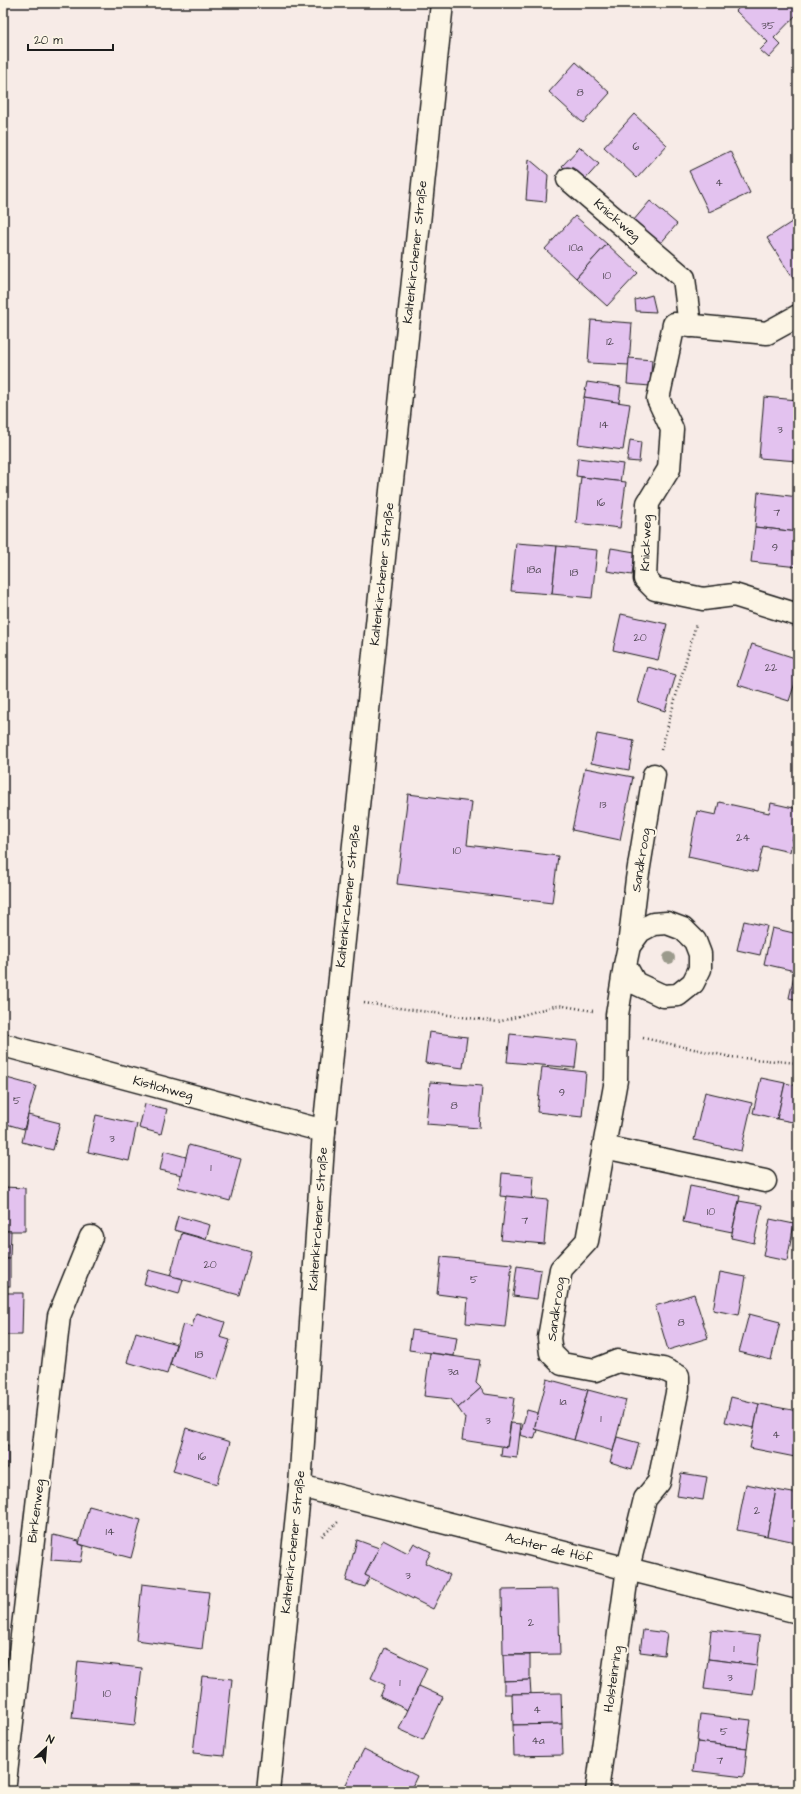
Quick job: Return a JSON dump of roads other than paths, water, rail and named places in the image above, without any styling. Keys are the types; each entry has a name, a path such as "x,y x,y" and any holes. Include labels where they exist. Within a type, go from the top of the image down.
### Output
{"street":[{"name":"Kaltenkirchener Straße","path":"268,1791 300,1486 324,1132 442,3"},
{"name":"Knickweg","path":"568,179 684,278 690,326"},
{"name":"Knickweg","path":"798,316 767,333 674,324 658,399 672,429 670,462 669,469 648,503 645,579 655,589 703,599 734,595 798,615"},
{"name":"Sandkroog","path":"628,1568 645,1499 659,1482 678,1388 678,1376 663,1369 618,1361 595,1370 562,1364 551,1353 549,1338 561,1269 587,1240 616,1080 617,1015 654,774"},
{"name":"Kistlohweg","path":"3,1045 324,1132"},
{"path":"604,1146 765,1181"},
{"name":"Birkenweg","path":"4,1791 59,1316 91,1237"},
{"name":"Achter de Höf","path":"300,1486 798,1612"},
{"name":"Holsteinring","path":"597,1791 628,1568"}]}
